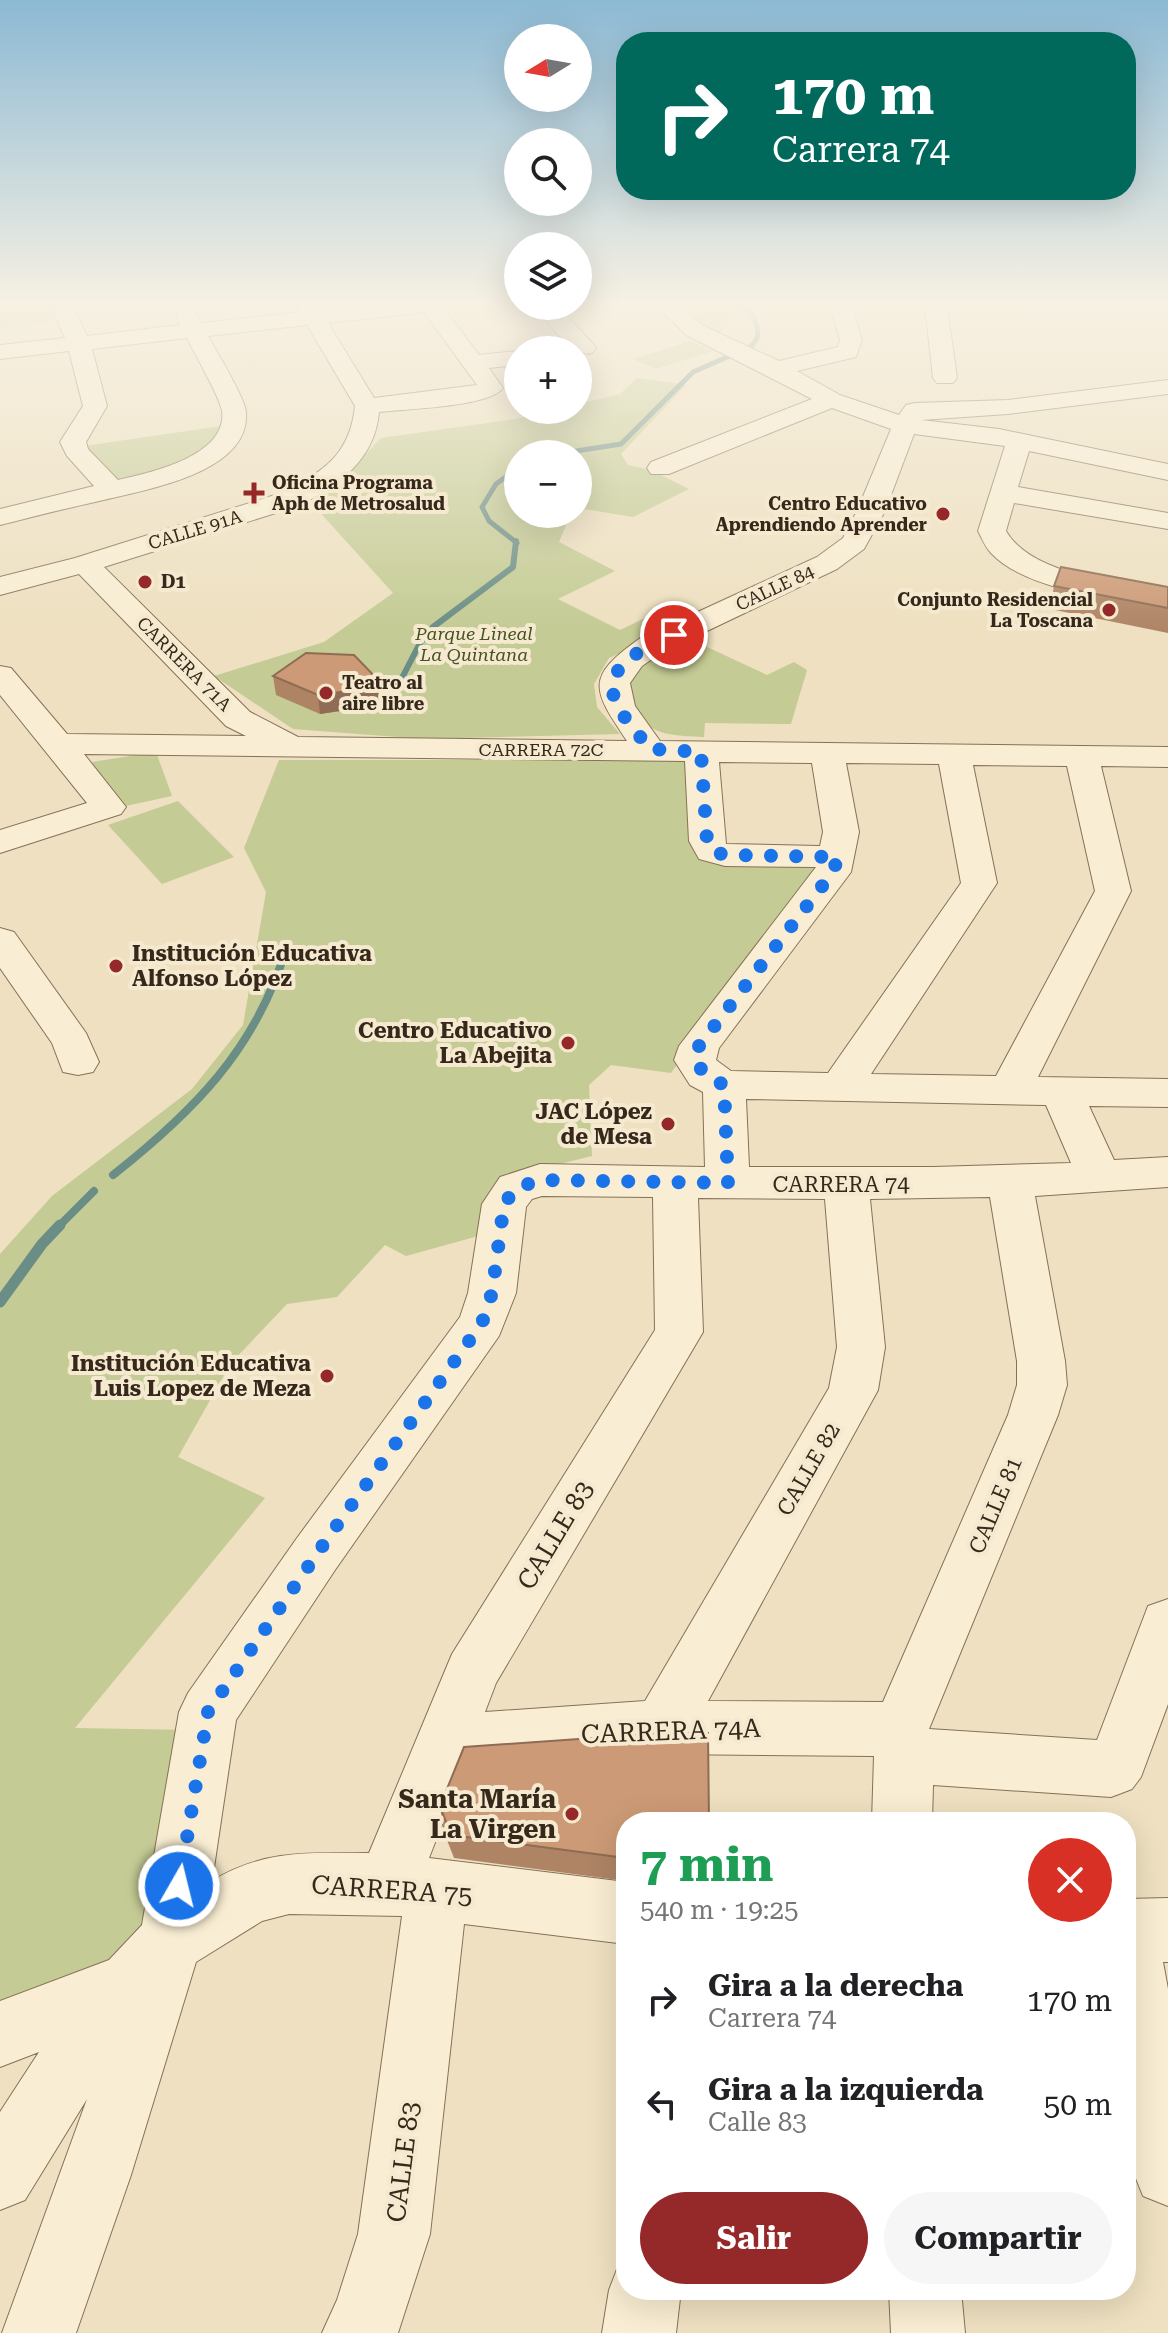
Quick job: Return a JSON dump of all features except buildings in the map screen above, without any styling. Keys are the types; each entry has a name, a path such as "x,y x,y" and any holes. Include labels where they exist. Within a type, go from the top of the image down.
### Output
{"street":[{"path":"90,415 73,442 76,451 112,490"},
{"path":"183,491 215,451 226,443 236,421 235,415"},
{"name":"CALLE 91A","path":"0,586 85,564 288,500 317,486 348,460 364,432 366,415"},
{"path":"660,468 794,415"},
{"path":"875,415 905,425 1019,441 1168,472"},
{"path":"905,425 912,415"},
{"name":"CALLE 84","path":"649,749 614,698 613,681 625,662 650,646 827,563 854,543 871,511 905,425"},
{"path":"1019,441 992,531 994,540 1002,549 1057,577 1168,600"},
{"path":"0,517 112,490 183,491 227,520"},
{"path":"1004,493 1168,521"},
{"name":"CARRERA 71A","path":"85,564 238,719 295,748"},
{"path":"0,675 109,807 0,842"},
{"name":"CARRERA 72C","path":"59,744 1168,757"},
{"path":"701,752 707,841 712,851 725,855 838,857"},
{"path":"827,753 841,832 833,872 699,1046 695,1060 705,1075 724,1085 1168,1093"},
{"path":"841,1086 979,883 954,754"},
{"path":"1010,1090 1113,891 1082,756"},
{"path":"0,940 72,1042 78,1062"},
{"path":"724,1085 728,1183"},
{"path":"1062,1092 1100,1178"},
{"name":"CARRERA 74","path":"151,1962 208,1712 482,1323 492,1293 504,1204 516,1188 540,1180 846,1186 1100,1178 1168,1172"},
{"name":"CALLE 83","path":"359,2333 368,2318 394,2234 412,1887 443,1742 472,1672 679,1332 675,1181"},
{"name":"CALLE 81","path":"902,1812 902,1742 1033,1415 1042,1385 1041,1361 1010,1181"},
{"name":"CALLE 82","path":"662,1727 853,1390 861,1347 846,1186"},
{"name":"CARRERA 74A","path":"443,1742 662,1727 902,1742 1111,1769 1120,1758 1168,1623"},
{"name":"CARRERA 75","path":"0,2034 151,1962 248,1894 289,1883 412,1887 616,1912"},
{"path":"1136,1932 1168,1930"},
{"path":"0,2175 98,2019 151,1962"},
{"path":"39,2333 96,2175 151,1962"},
{"path":"1136,1990 1168,2171"},
{"path":"639,2333 644,2300"},
{"path":"926,2300 928,2333"}],"green space":[{"name":"Parque Lineal La Quintana","path":"592,415 658,415 621,454 628,465 651,470 689,489 633,517 592,510 592,440 504,440 504,528 565,528 559,542 615,571 558,599 620,630 678,602 708,617 609,658 594,684 597,707 620,734 424,739 293,729 214,676 324,642 393,593 315,507 381,438 504,421 504,424 592,424"},
{"path":"228,425 203,452 158,472 118,484 84,446"},
{"path":"692,640 767,675 794,662 807,670 791,724 705,723 704,737 674,735 645,723 625,687 654,658"},
{"path":"156,752 172,796 121,807 92,762"},
{"path":"279,760 688,760 699,857 717,865 823,865 671,1073 611,1065 589,1085 592,1156 531,1171 489,1233 406,1256 385,1245 337,1297 287,1304 231,1363 178,1457 265,1498 75,1728 193,1730 155,1930 113,1971 0,2013 0,1254 52,1196 192,1089 243,1025 266,892 244,848"},
{"path":"178,801 234,857 162,884 108,825"}],"waterway":[{"path":"592,449 621,444 650,415"},
{"path":"504,478 496,484 482,507 489,521 516,542"},
{"path":"376,706 403,676 420,643 433,627 513,567 516,542"},
{"path":"113,1175 170,1127 218,1076 258,1018 286,949"},
{"path":"60,1225 94,1191"},
{"path":"0,1302 42,1244 60,1225"}],"place":[{"name":"Oficina Programa Aph de Metrosalud","path":"254,493"},
{"name":"Centro Educativo Aprendiendo Aprender","path":"943,514"},
{"name":"D1","path":"145,582"},
{"name":"Conjunto Residencial La Toscana","path":"1109,610"},
{"name":"Teatro al aire libre","path":"326,693"},
{"name":"Institución Educativa Alfonso López","path":"116,966"},
{"name":"Centro Educativo La Abejita","path":"568,1043"},
{"name":"JAC López de Mesa","path":"668,1124"},
{"name":"Institución Educativa Luis Lopez de Meza","path":"327,1376"},
{"name":"Santa María La Virgen","path":"572,1814"}],"route":[{"path":"179,1886 208,1712 482,1323 492,1293 498,1229 504,1204 510,1195 525,1183 540,1180 728,1183 724,1085 705,1075 695,1060 699,1046 833,872 838,857 725,855 712,851 707,841 701,752 649,749 614,698 613,681 625,662 674,635"}]}
